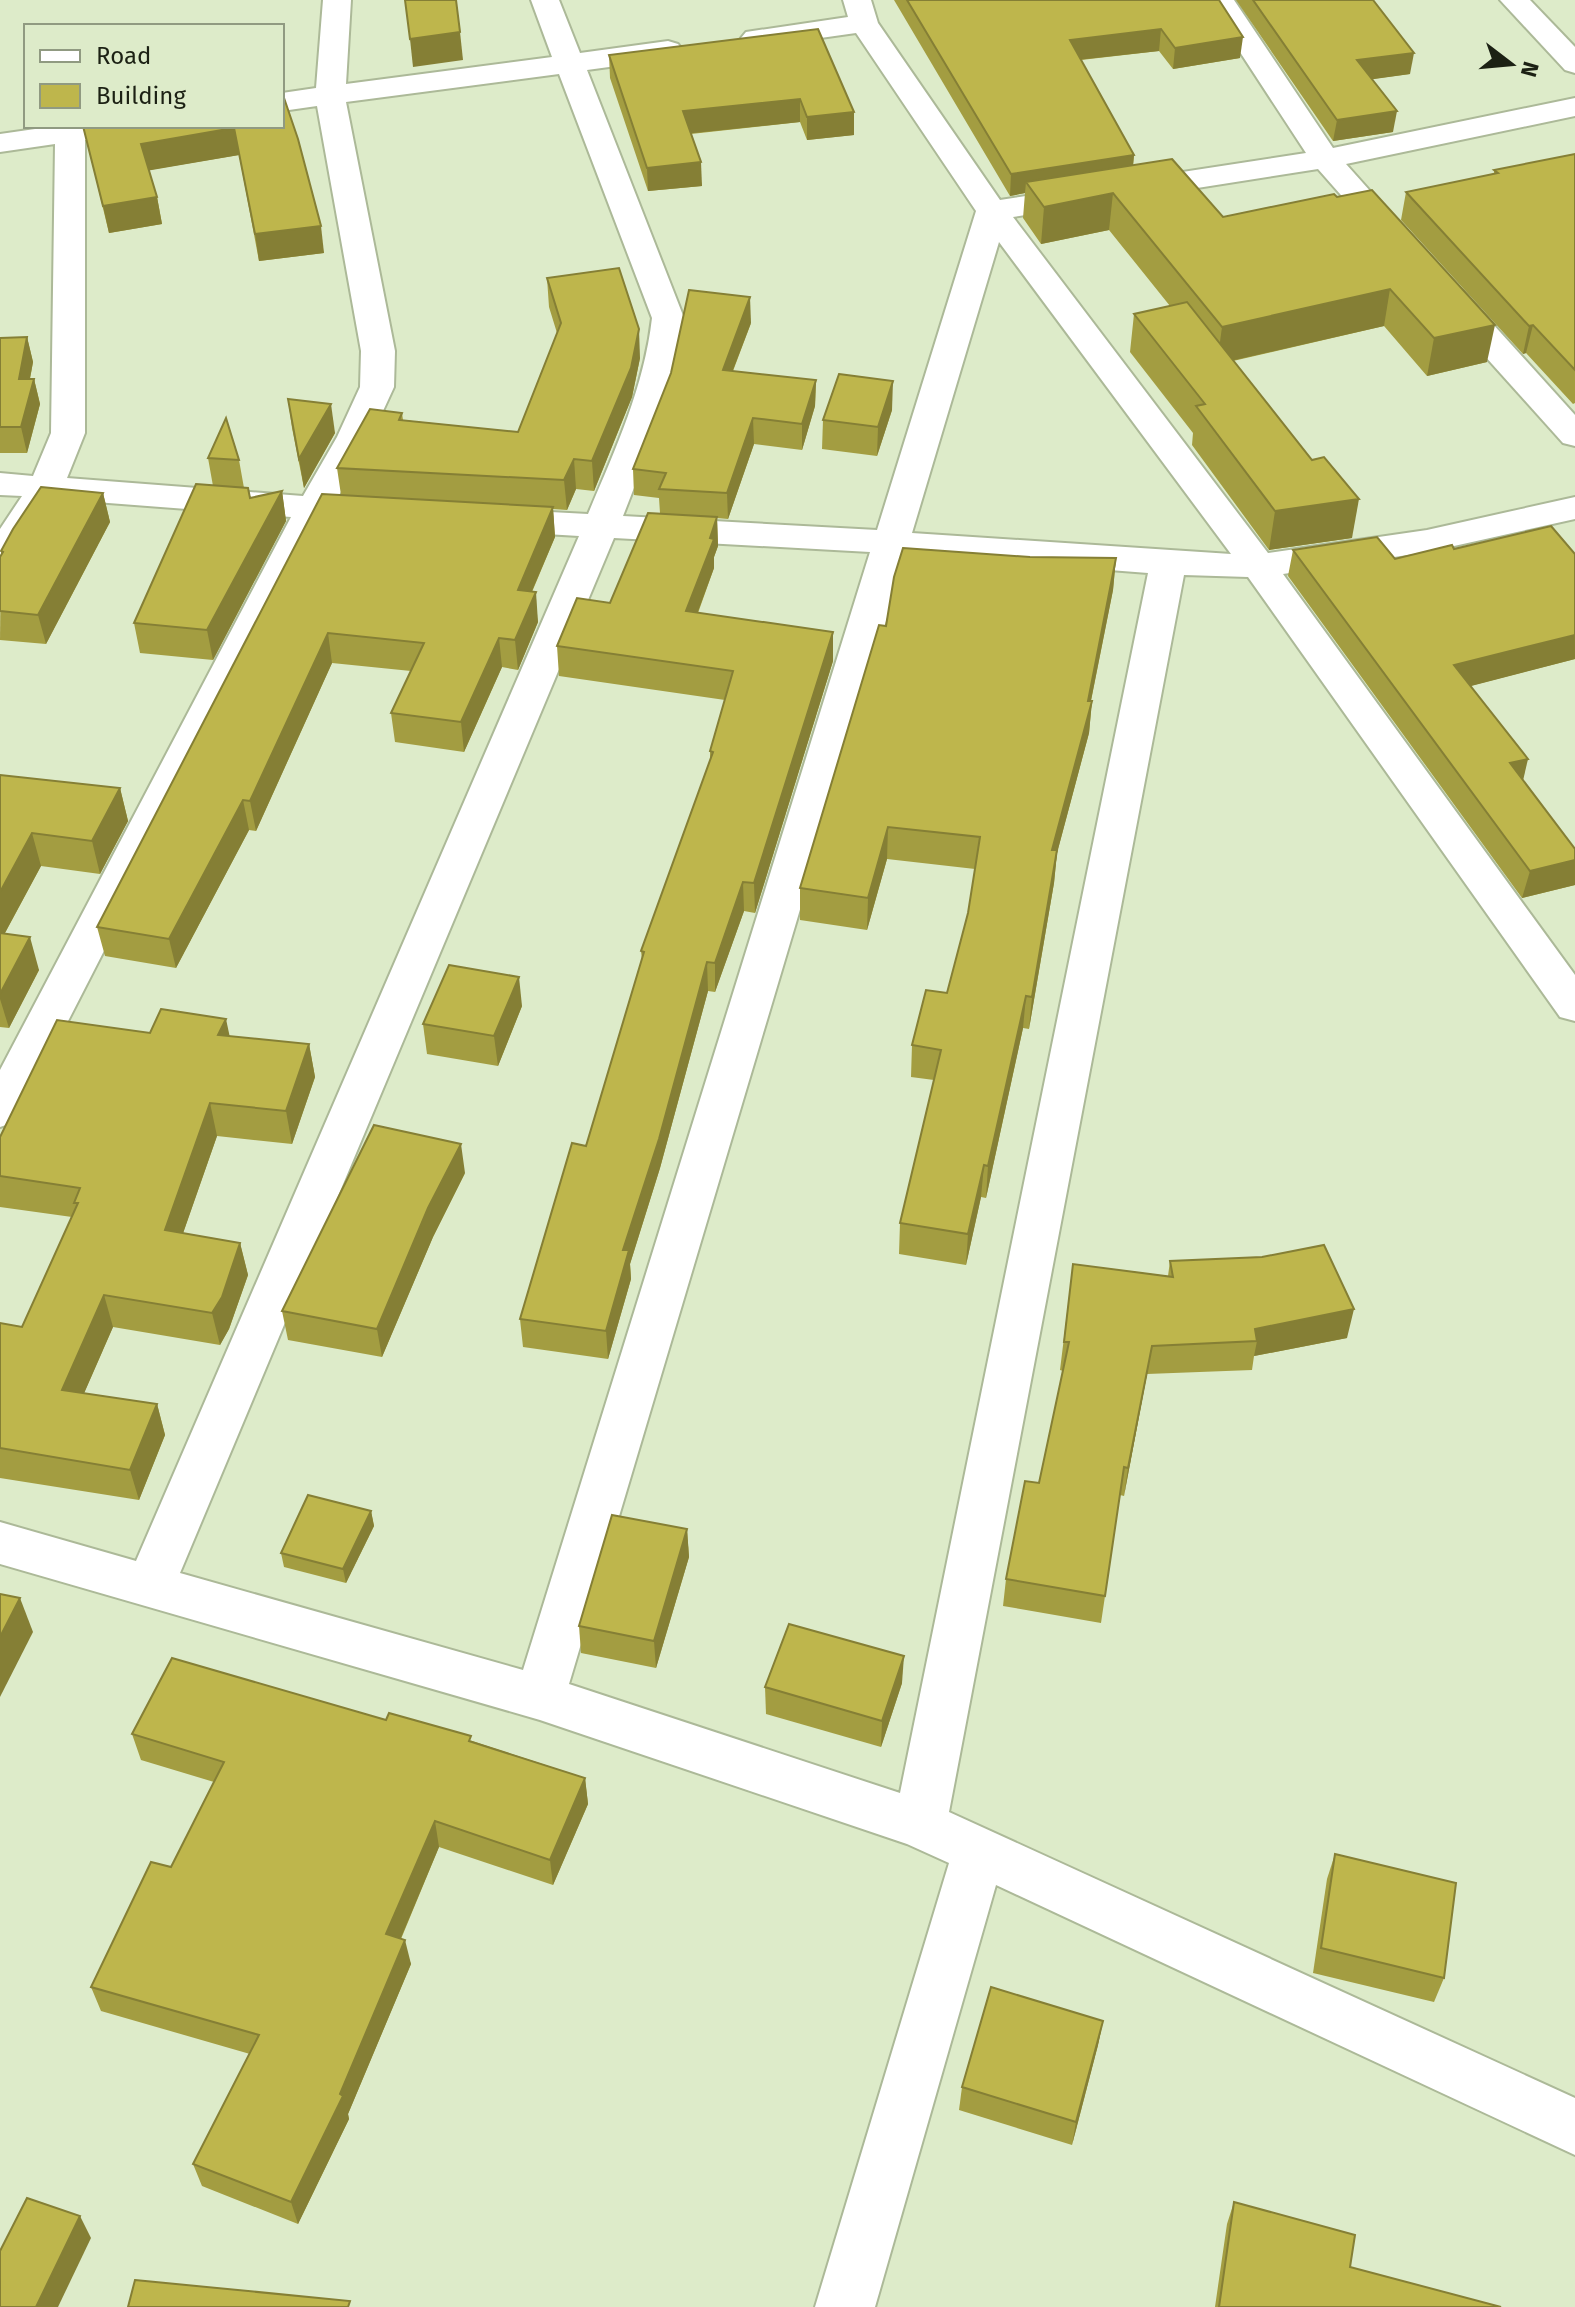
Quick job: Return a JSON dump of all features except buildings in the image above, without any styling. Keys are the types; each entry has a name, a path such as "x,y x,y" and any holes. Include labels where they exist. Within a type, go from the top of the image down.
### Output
{"street":[{"path":"0,1111 313,509 354,437 377,387 378,351 330,95 337,0"},
{"path":"150,1586 601,526 660,379 668,318 545,0"},
{"path":"1220,0 1325,159 1575,436"},
{"path":"1514,0 1575,64"},
{"path":"725,42 861,11 992,211 1259,566 1575,1006"},
{"path":"284,102 694,46"},
{"path":"992,211 1325,159 1575,107"},
{"path":"0,143 108,128"},
{"path":"0,556 47,486 68,433 70,134"},
{"path":"540,1697 992,211"},
{"path":"0,484 404,514"},
{"path":"464,518 889,542 1168,563 1259,566 1427,541 1575,508"},
{"path":"920,1824 1168,563"},
{"path":"0,1543 540,1697 920,1824 1575,2127"},
{"path":"845,2307 979,1851"}]}
